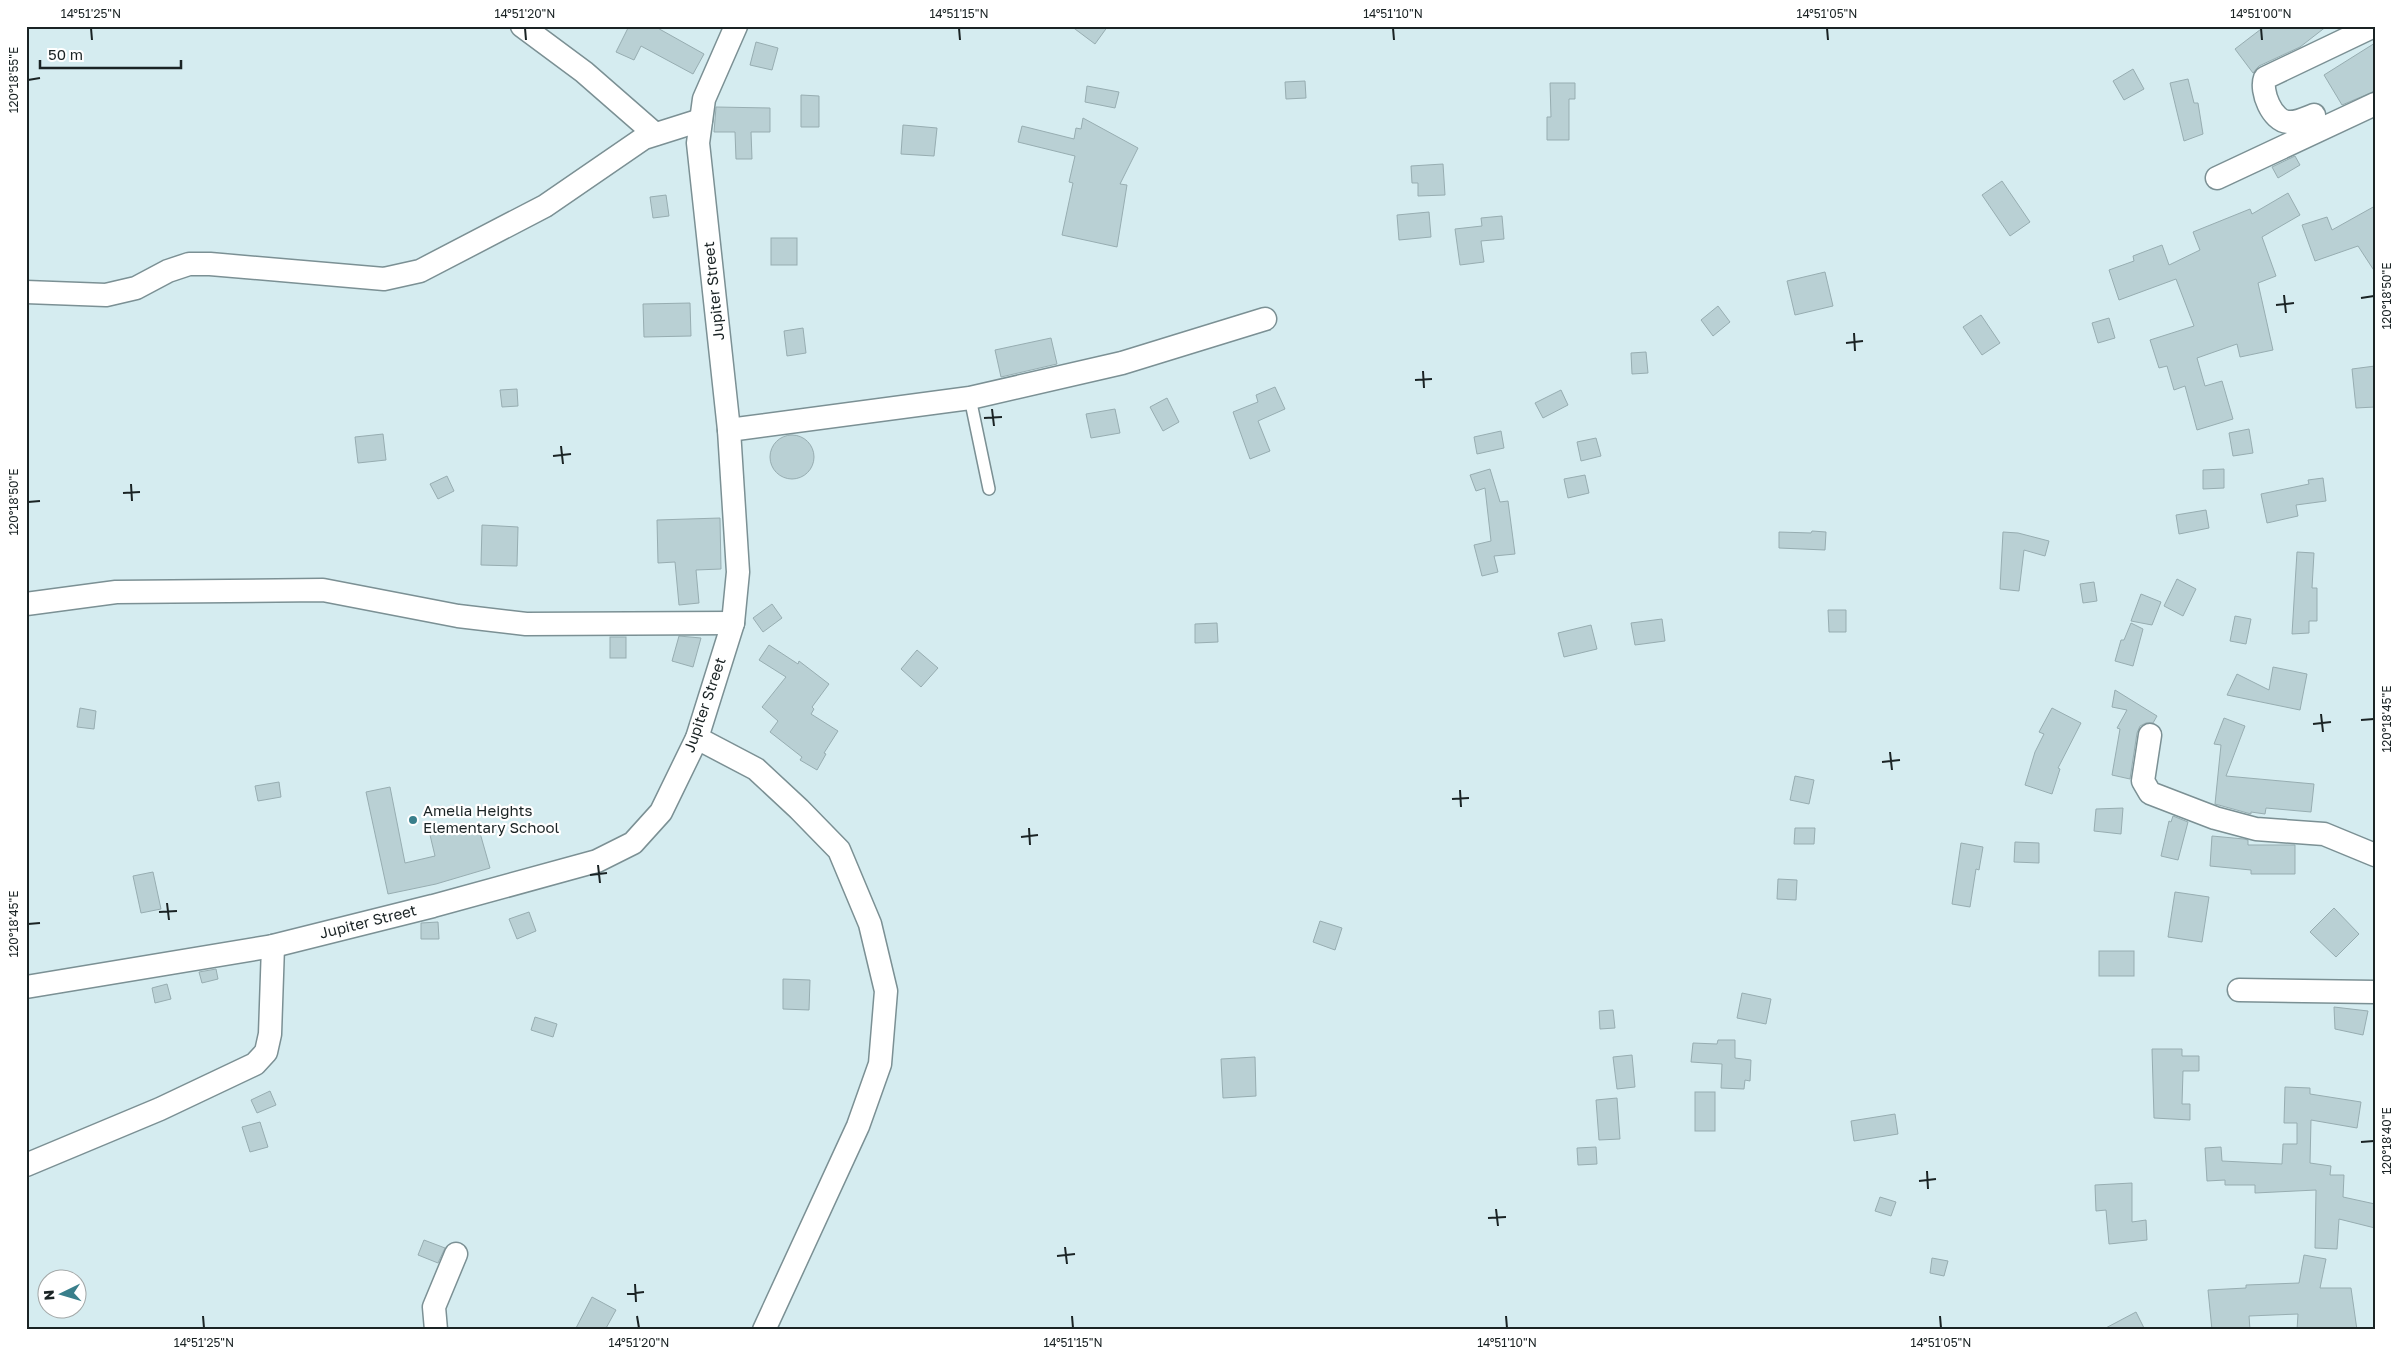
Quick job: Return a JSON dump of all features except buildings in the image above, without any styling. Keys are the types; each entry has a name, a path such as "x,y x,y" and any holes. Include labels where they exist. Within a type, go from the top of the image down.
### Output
{"street":[{"path":"522,26 584,72 654,134"},
{"name":"Jupiter Street","path":"26,987 273,946 433,906 598,861 633,843 661,812 697,738 733,623 738,572 729,430 698,143 704,99 736,26"},
{"path":"2314,115 2297,122 2286,122 2278,118 2265,98 2262,85 2265,78 2374,26"},
{"path":"2217,178 2375,104"},
{"path":"26,292 106,294 136,288 189,264 210,264 384,279 420,271 545,206 644,138 700,120"},
{"path":"729,430 970,398 1122,363 1265,319"},
{"path":"26,604 116,592 323,590 458,616 526,624 733,623"},
{"path":"2150,735 2144,781 2150,793 2215,818 2256,829 2324,834 2375,855"},
{"path":"697,738 756,769 800,809 839,850 870,924 886,991 880,1064 858,1126 764,1330"},
{"path":"26,1165 160,1109 255,1064 266,1052 270,1034 273,946"},
{"path":"2240,990 2375,992"},
{"path":"436,1330 434,1307 456,1254"}],"lane":[{"path":"970,398 989,489"}],"place":[{"name":"Amelia Heights Elementary School","path":"413,820"}]}
